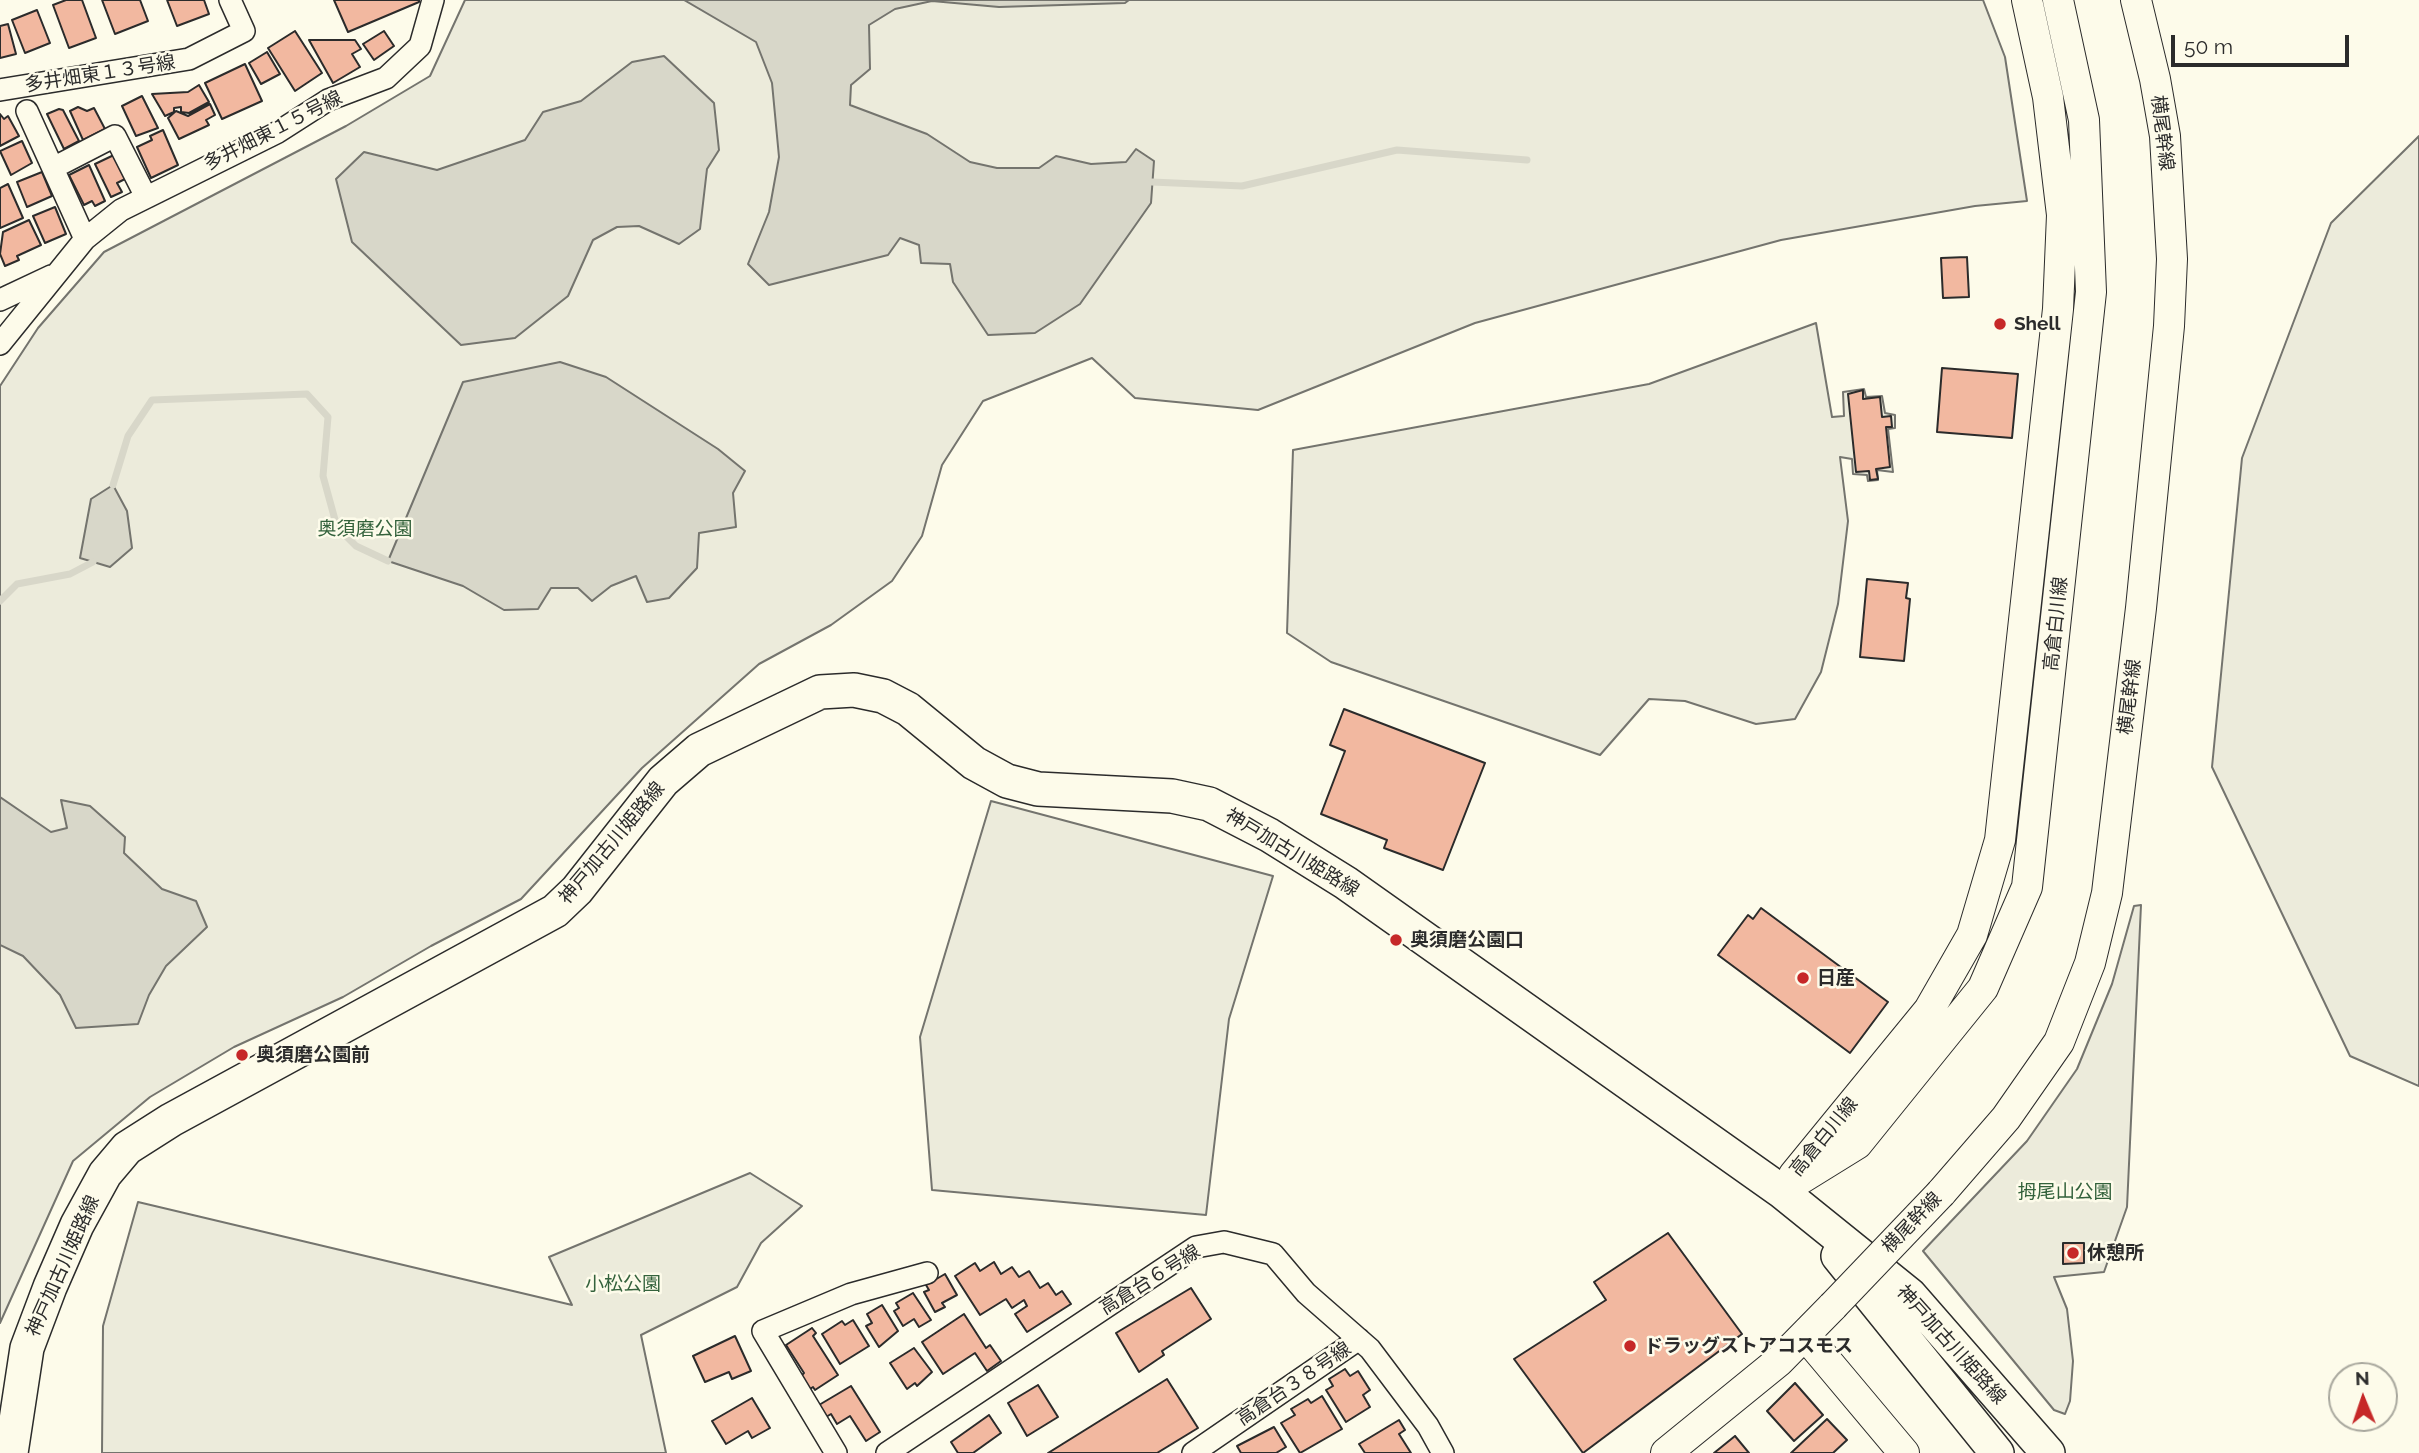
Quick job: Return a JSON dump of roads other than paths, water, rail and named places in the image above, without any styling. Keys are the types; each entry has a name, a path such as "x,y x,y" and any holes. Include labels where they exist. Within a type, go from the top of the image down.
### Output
{"main road":[{"name":"神戸加古川姫路線","path":"11,1453 27,1348 50,1287 77,1225 105,1174 127,1148 171,1120 555,911 577,890 663,781 699,750 820,692 854,690 883,696 908,709 974,763 1006,781 1038,789 1172,796 1209,804 1346,883 1781,1191 1910,1295 2048,1453"},
{"name":"神戸加古川姫路線","path":"1781,1191 1842,1261 1997,1453"}],"street":[{"name":"多井畑東１３号線","path":"0,90 189,59 244,31 230,0"},
{"name":"多井畑東１５号線","path":"0,344 85,240 121,210 278,132 328,100 386,78 420,46 433,0"},
{"name":"高倉白川線","path":"1781,1191 1929,1010 1972,935 2000,840 2058,309 2062,215 2048,97 2027,0"},
{"name":"高倉白川線","path":"1781,1191 1857,1144 1950,1030 1983,988 2027,887 2091,292 2084,120 2058,0"},
{"name":"横尾幹線","path":"1666,1453 1779,1361 1941,1193 2006,1118 2059,1042 2090,963 2107,894 2141,608 2169,326 2172,259 2165,136 2155,79 2136,0"},
{"path":"27,111 85,240"},
{"path":"52,168 115,136 146,197"},
{"path":"0,300 56,274"},
{"name":"高倉台６号線","path":"887,1453 1196,1247 1224,1242 1273,1254 1306,1293 1370,1349 1428,1426 1443,1453"},
{"path":"836,1453 763,1331 851,1294 927,1273"},
{"path":"1805,1335 1904,1453"},
{"name":"高倉台３８号線","path":"1193,1453 1360,1339"}],"waterway":[{"path":"1152,182 1242,186 1397,150 1527,160"},
{"path":"113,485 128,436 152,400 307,394 328,417 323,476 337,527 356,546 388,561"},
{"path":"0,601 17,584 70,574 93,562"}],"place":[{"name":"Shell","path":"2000,324"},
{"name":"奥須磨公園口","path":"1396,940"},
{"name":"日産","path":"1803,978"},
{"name":"奥須磨公園前","path":"242,1055"},
{"name":"休憩所","path":"2073,1253"},
{"name":"ドラッグストアコスモス","path":"1630,1346"}],"park label":[{"name":"奥須磨公園","path":"365,529"},
{"name":"拇尾山公園","path":"2065,1192"},
{"name":"小松公園","path":"623,1284"}]}
